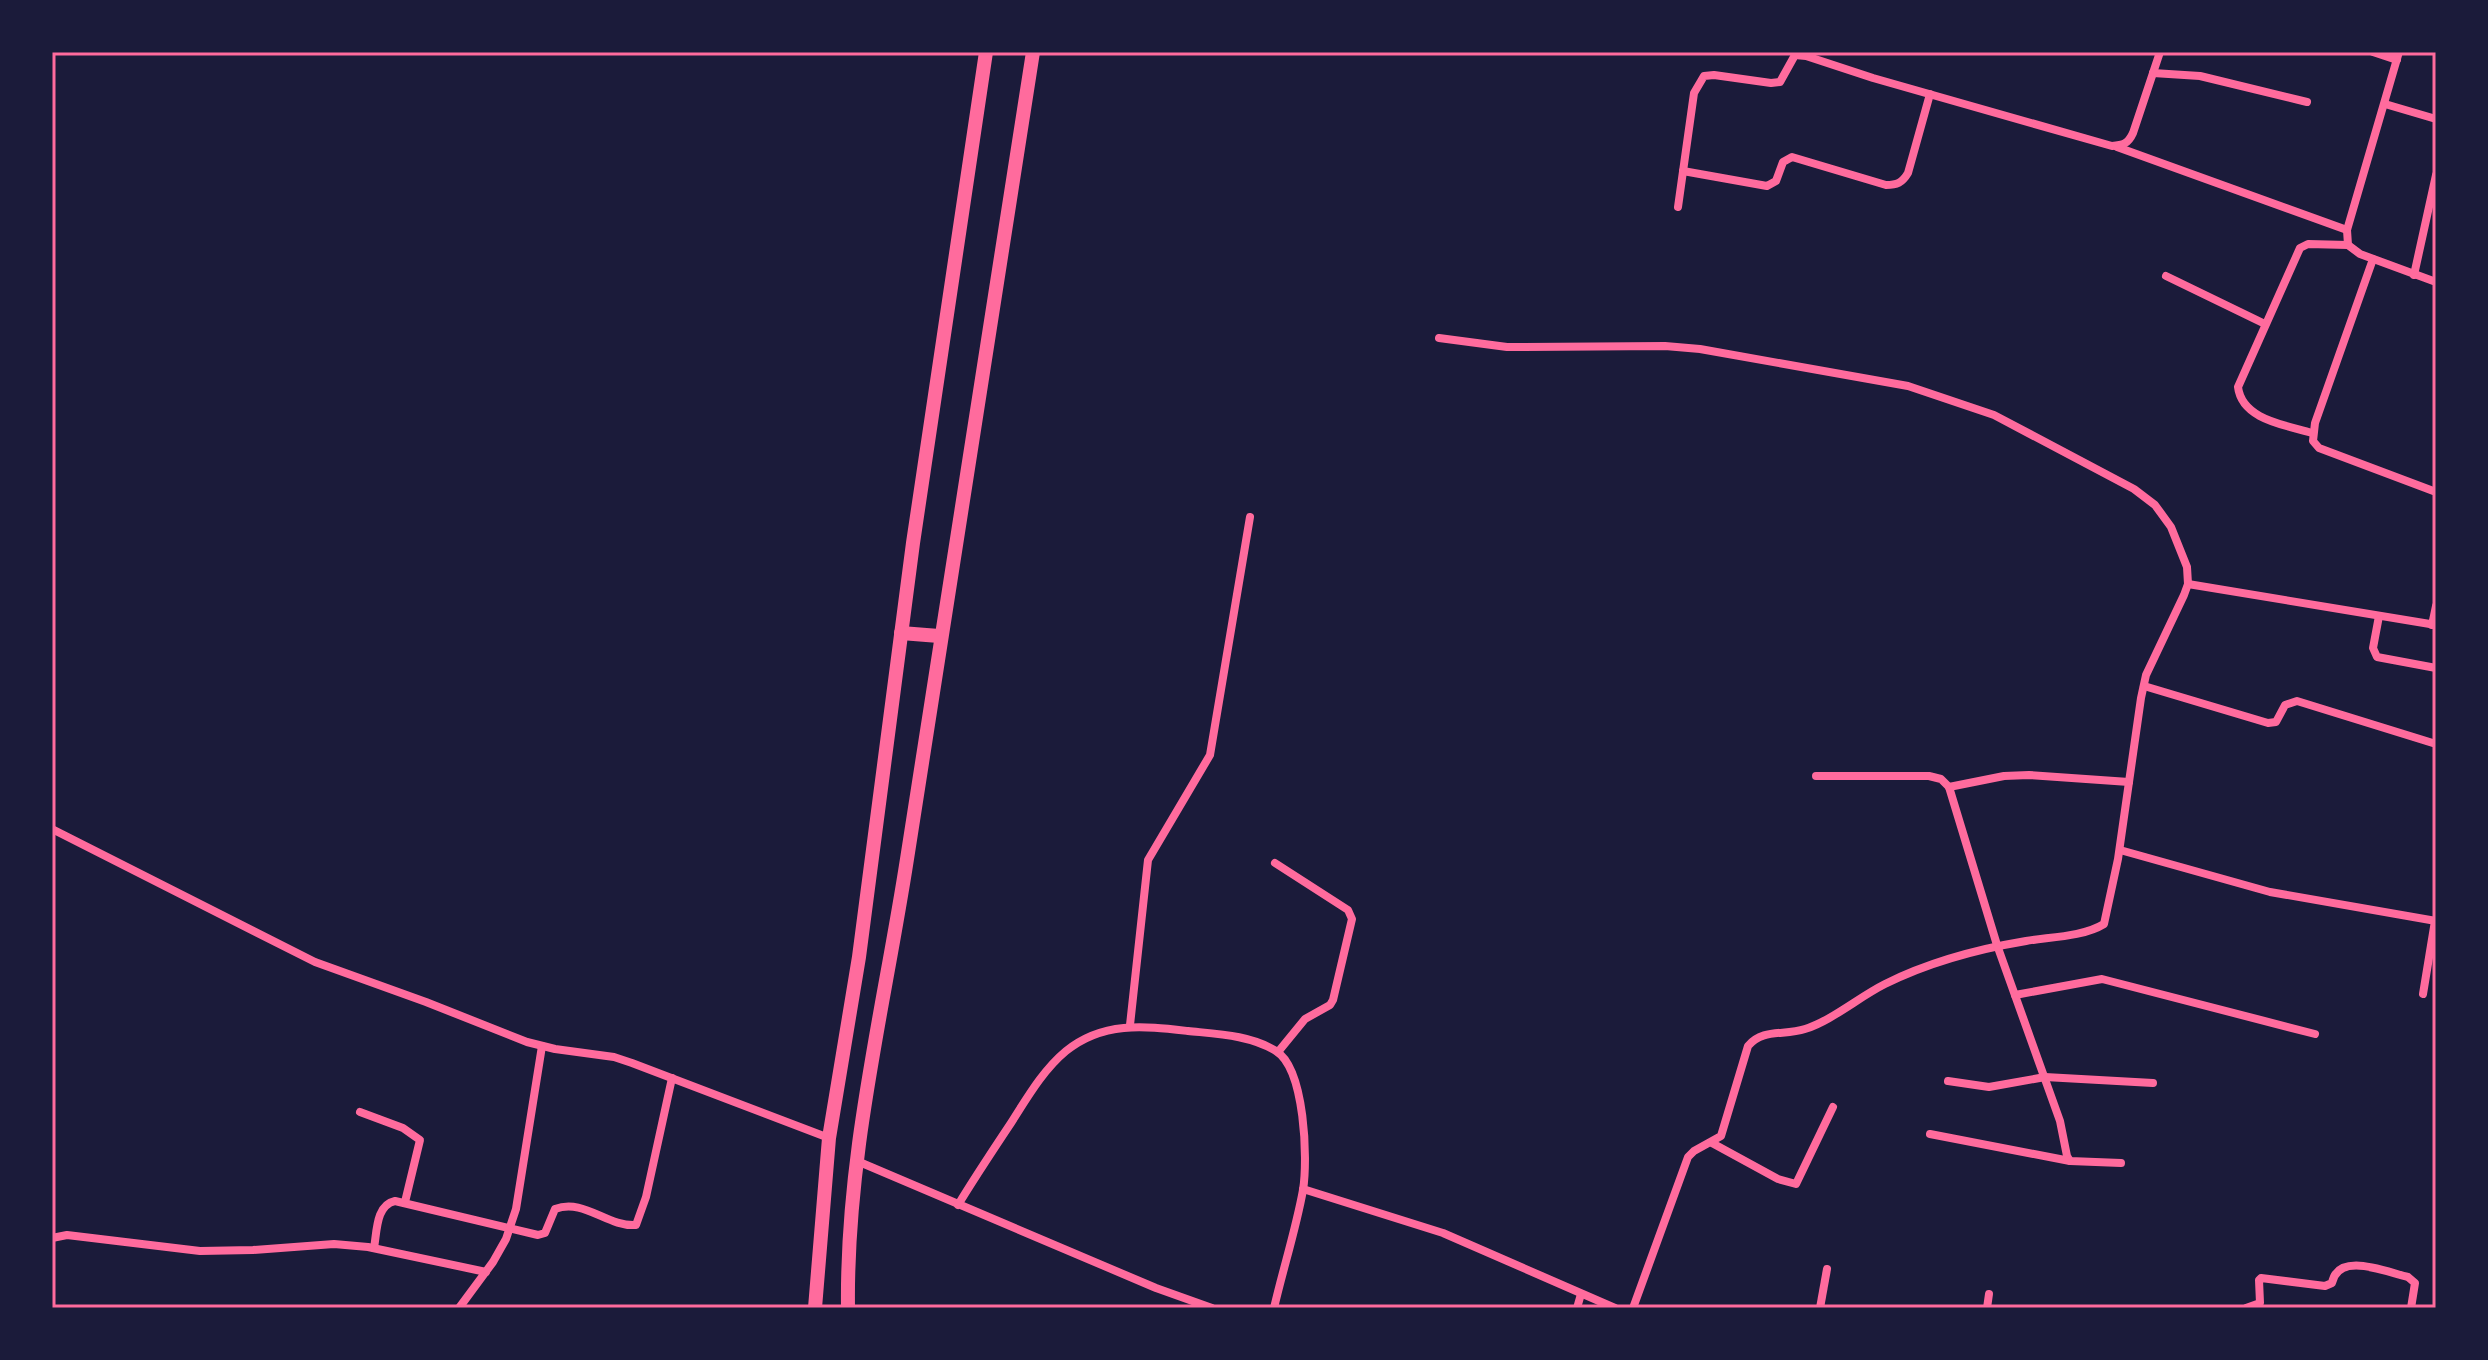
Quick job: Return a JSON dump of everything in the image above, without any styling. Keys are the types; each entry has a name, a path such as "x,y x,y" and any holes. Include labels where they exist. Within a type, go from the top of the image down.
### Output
{"main road":[{"path":"815,1308 829,1138 859,957 901,633 986,52"},
{"path":"848,1308 857,1161 865,1090 906,864 939,636 1033,52"},
{"path":"901,633 939,636"}],"street":[{"path":"2112,146 2128,142 2160,52"},
{"path":"2348,245 2347,230 2398,56 2373,52"},
{"path":"1678,207 1694,93 1704,76 1780,82 1795,55 2112,146 2347,230"},
{"path":"2153,73 2200,76 2307,102"},
{"path":"1683,171 1767,186 1776,181 1783,162 1792,157 1886,185 1896,185 1908,173 1930,94"},
{"path":"2385,104 2436,119"},
{"path":"2414,275 2436,175"},
{"path":"2312,433 2256,415 2239,396 2241,375 2300,248 2308,244 2348,245 2360,254 2436,282"},
{"path":"2373,259 2312,433 2313,441 2319,448 2436,492"},
{"path":"2166,276 2265,324"},
{"path":"1439,338 1507,347 1665,346 1700,349 1884,381 1964,404 1994,415 2134,489 2155,505 2171,527 2187,567 2188,584 2144,686 2120,850 2104,924 2085,931 1997,945 1934,963 1897,979 1803,1030 1765,1034 1754,1039 1748,1046 1721,1136 1688,1157 1633,1308"},
{"path":"1130,1025 1148,860 1210,755 1250,517"},
{"path":"2188,584 2434,625 2436,606"},
{"path":"2379,616 2373,648 2377,657 2436,668"},
{"path":"2144,686 2268,723 2276,722 2285,705 2297,701 2436,744"},
{"path":"1949,787 2004,776 2029,775 2129,782"},
{"path":"1816,776 1929,776 1941,779 1949,787 1997,945 2060,1121 2070,1161"},
{"path":"52,829 315,962 542,1046 614,1057 829,1138"},
{"path":"2120,850 2270,892 2436,921 2423,994"},
{"path":"1275,863 1348,910 1352,919 1333,1000 1305,1019 1278,1052"},
{"path":"2015,995 2102,979 2315,1034"},
{"path":"958,1205 1034,1087 1058,1060 1081,1041 1102,1031 1130,1025 1241,1037 1278,1052 1290,1067 1297,1089 1305,1147 1303,1189 1274,1308"},
{"path":"459,1308 506,1239 516,1209 542,1046"},
{"path":"1948,1081 2000,1087 2045,1077 2153,1083"},
{"path":"374,1248 381,1211 387,1203 405,1202 538,1235 549,1228 555,1209 573,1206 625,1226 636,1225 652,1174 672,1078"},
{"path":"1712,1143 1778,1179 1796,1184 1833,1107"},
{"path":"360,1112 403,1128 420,1140 405,1202"},
{"path":"1930,1134 2070,1161 2121,1163"},
{"path":"857,1161 1156,1288 1212,1308"},
{"path":"1303,1189 1443,1233 1615,1308"},
{"path":"52,1238 67,1235 200,1251 334,1244 374,1248 486,1272"},
{"path":"2250,1307 2260,1298 2261,1278 2325,1286 2332,1283 2334,1273 2340,1267 2350,1264 2408,1277 2415,1283 2411,1308"},
{"path":"1820,1308 1827,1269"},
{"path":"1577,1308 1581,1294"},
{"path":"1987,1308 1989,1294"}]}
